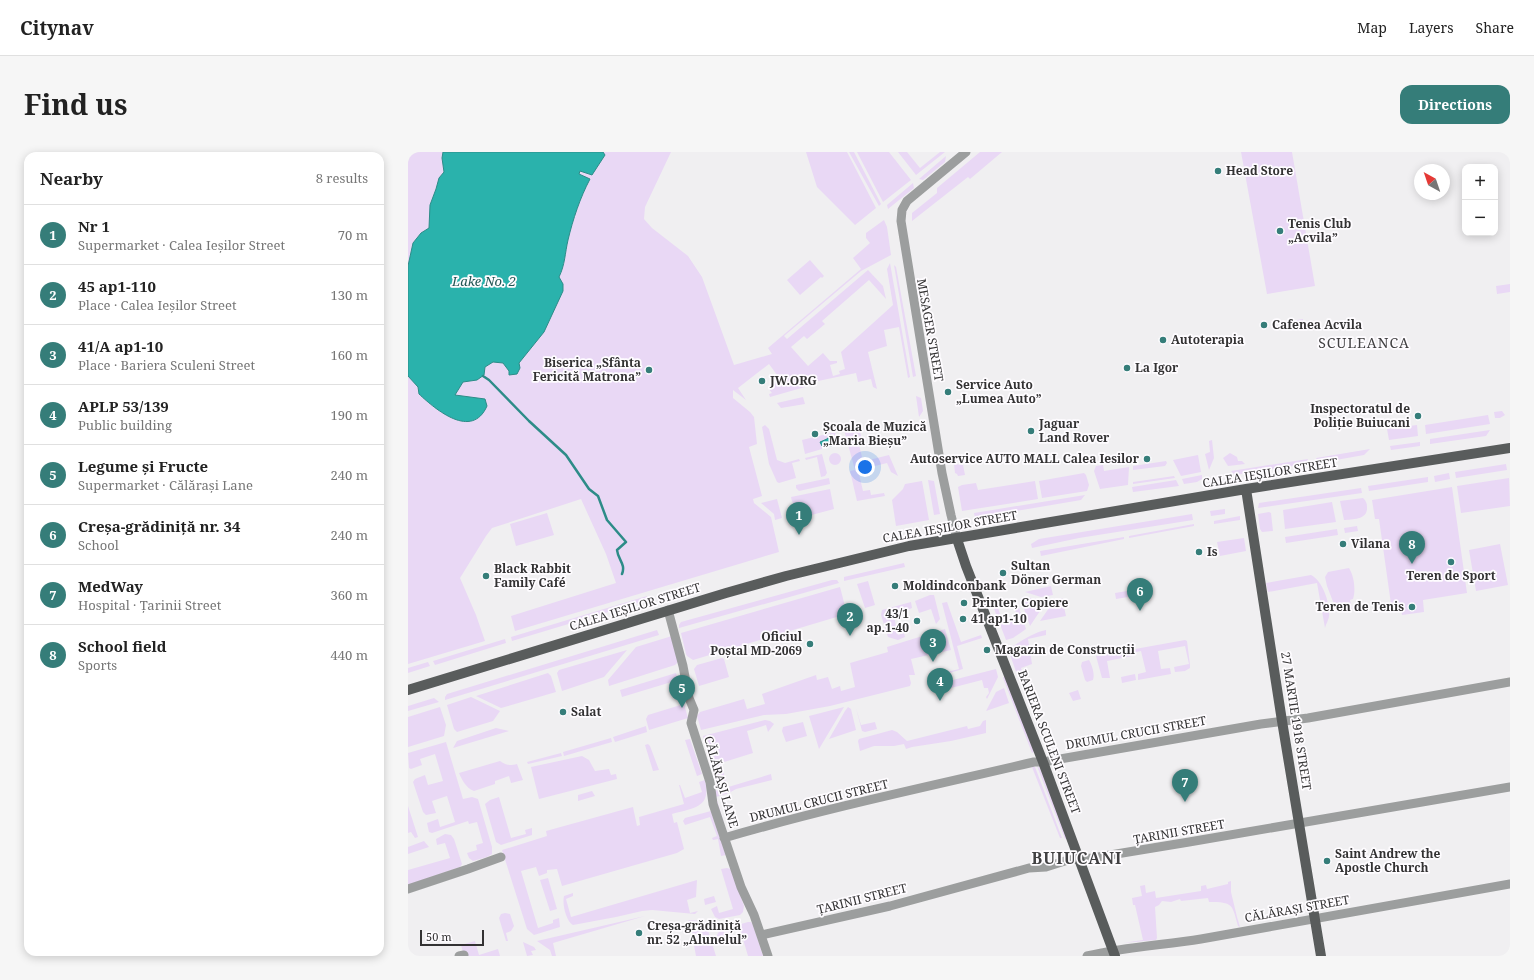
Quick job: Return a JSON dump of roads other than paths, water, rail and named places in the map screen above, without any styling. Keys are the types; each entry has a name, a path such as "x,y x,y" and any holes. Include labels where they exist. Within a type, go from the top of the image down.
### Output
{"main road":[{"name":"CALEA IEȘILOR STREET","path":"408,690 668,610 800,572 909,546 1246,489 1510,448"},
{"name":"27 MARTIE 1918 STREET","path":"1246,489 1282,721 1321,956"},
{"name":"BARIERA SCULENI STREET","path":"957,539 966,566 1080,859 1114,953"}],"street":[{"name":"MESAGER STREET","path":"957,539 942,473 901,221 902,210 907,200 966,152"},
{"name":"CĂLĂRAȘI LANE","path":"668,610 683,666 689,698 694,710 691,723 710,782 711,796 741,887 768,956"},
{"name":"DRUMUL CRUCII STREET","path":"724,838 904,792 1034,762 1043,762 1282,721 1308,718 1510,682"},
{"name":"ȚARINII STREET","path":"761,935 890,906 1029,868 1046,867 1068,860 1174,845 1510,787"},
{"path":"408,889 500,857"},
{"name":"CĂLĂRAȘI STREET","path":"1087,956 1184,942 1315,917 1510,884"}],"water":[{"name":"Lake No. 2","path":"443,152 603,152 605,155 592,175 580,171 579,174 590,179 575,216 568,240 564,263 559,277 563,284 563,291 544,332 519,363 520,368 517,374 509,375 509,371 503,363 493,362 485,367 484,375 477,380 463,382 455,395 485,399 487,406 480,416 472,421 454,419 444,414 419,394 418,387 408,376 408,266 413,243 421,233 429,228 430,205 439,178 444,172 442,158"},
{"path":"830,435 834,436 832,446 822,446 820,442 827,439"}],"waterway":[{"path":"483,376 489,380 529,421 566,455 589,489 598,496 607,520 626,542 617,550 623,567 622,574"}],"place":[{"name":"Head Store","path":"1218,171"},
{"name":"Tenis Club „Acvila”","path":"1280,231"},
{"name":"Cafenea Acvila","path":"1264,325"},
{"name":"Autoterapia","path":"1163,340"},
{"name":"La Igor","path":"1127,368"},
{"name":"Biserica „Sfânta Fericită Matrona”","path":"649,370"},
{"name":"JW.ORG","path":"762,381"},
{"name":"Service Auto „Lumea Auto”","path":"948,392"},
{"name":"Inspectoratul de Poliție Buiucani","path":"1418,416"},
{"name":"Jaguar Land Rover","path":"1031,431"},
{"name":"Școala de Muzică „Maria Bieșu”","path":"815,434"},
{"name":"Autoservice AUTO MALL Calea Iesilor","path":"1147,459"},
{"name":"Nr 1","path":"799,535"},
{"name":"Vilana","path":"1343,544"},
{"name":"Is","path":"1199,552"},
{"name":"Teren de Sport","path":"1451,562"},
{"name":"School field","path":"1412,564"},
{"name":"Sultan Döner German","path":"1003,573"},
{"name":"Black Rabbit Family Café","path":"486,576"},
{"name":"Moldindconbank","path":"895,586"},
{"name":"Printer, Copiere","path":"964,603"},
{"name":"Teren de Tenis","path":"1412,607"},
{"name":"Creșa-grădiniță nr. 34","path":"1140,611"},
{"name":"41 ap1-10","path":"963,619"},
{"name":"43/1 ap.1-40","path":"917,621"},
{"name":"45 ap1-110","path":"850,636"},
{"name":"Oficiul Poștal MD-2069","path":"810,644"},
{"name":"Magazin de Construcții","path":"987,650"},
{"name":"41/A ap1-10","path":"933,662"},
{"name":"APLP 53/139","path":"940,701"},
{"name":"Legume și Fructe","path":"682,708"},
{"name":"Salat","path":"563,712"},
{"name":"MedWay","path":"1185,802"},
{"name":"Saint Andrew the Apostle Church","path":"1327,861"},
{"name":"Creșa-grădiniță nr. 52 „Alunelul”","path":"639,933"}],"district":[{"name":"SCULEANCA","path":"1364,343"},
{"name":"BUIUCANI","path":"1077,858"}]}
